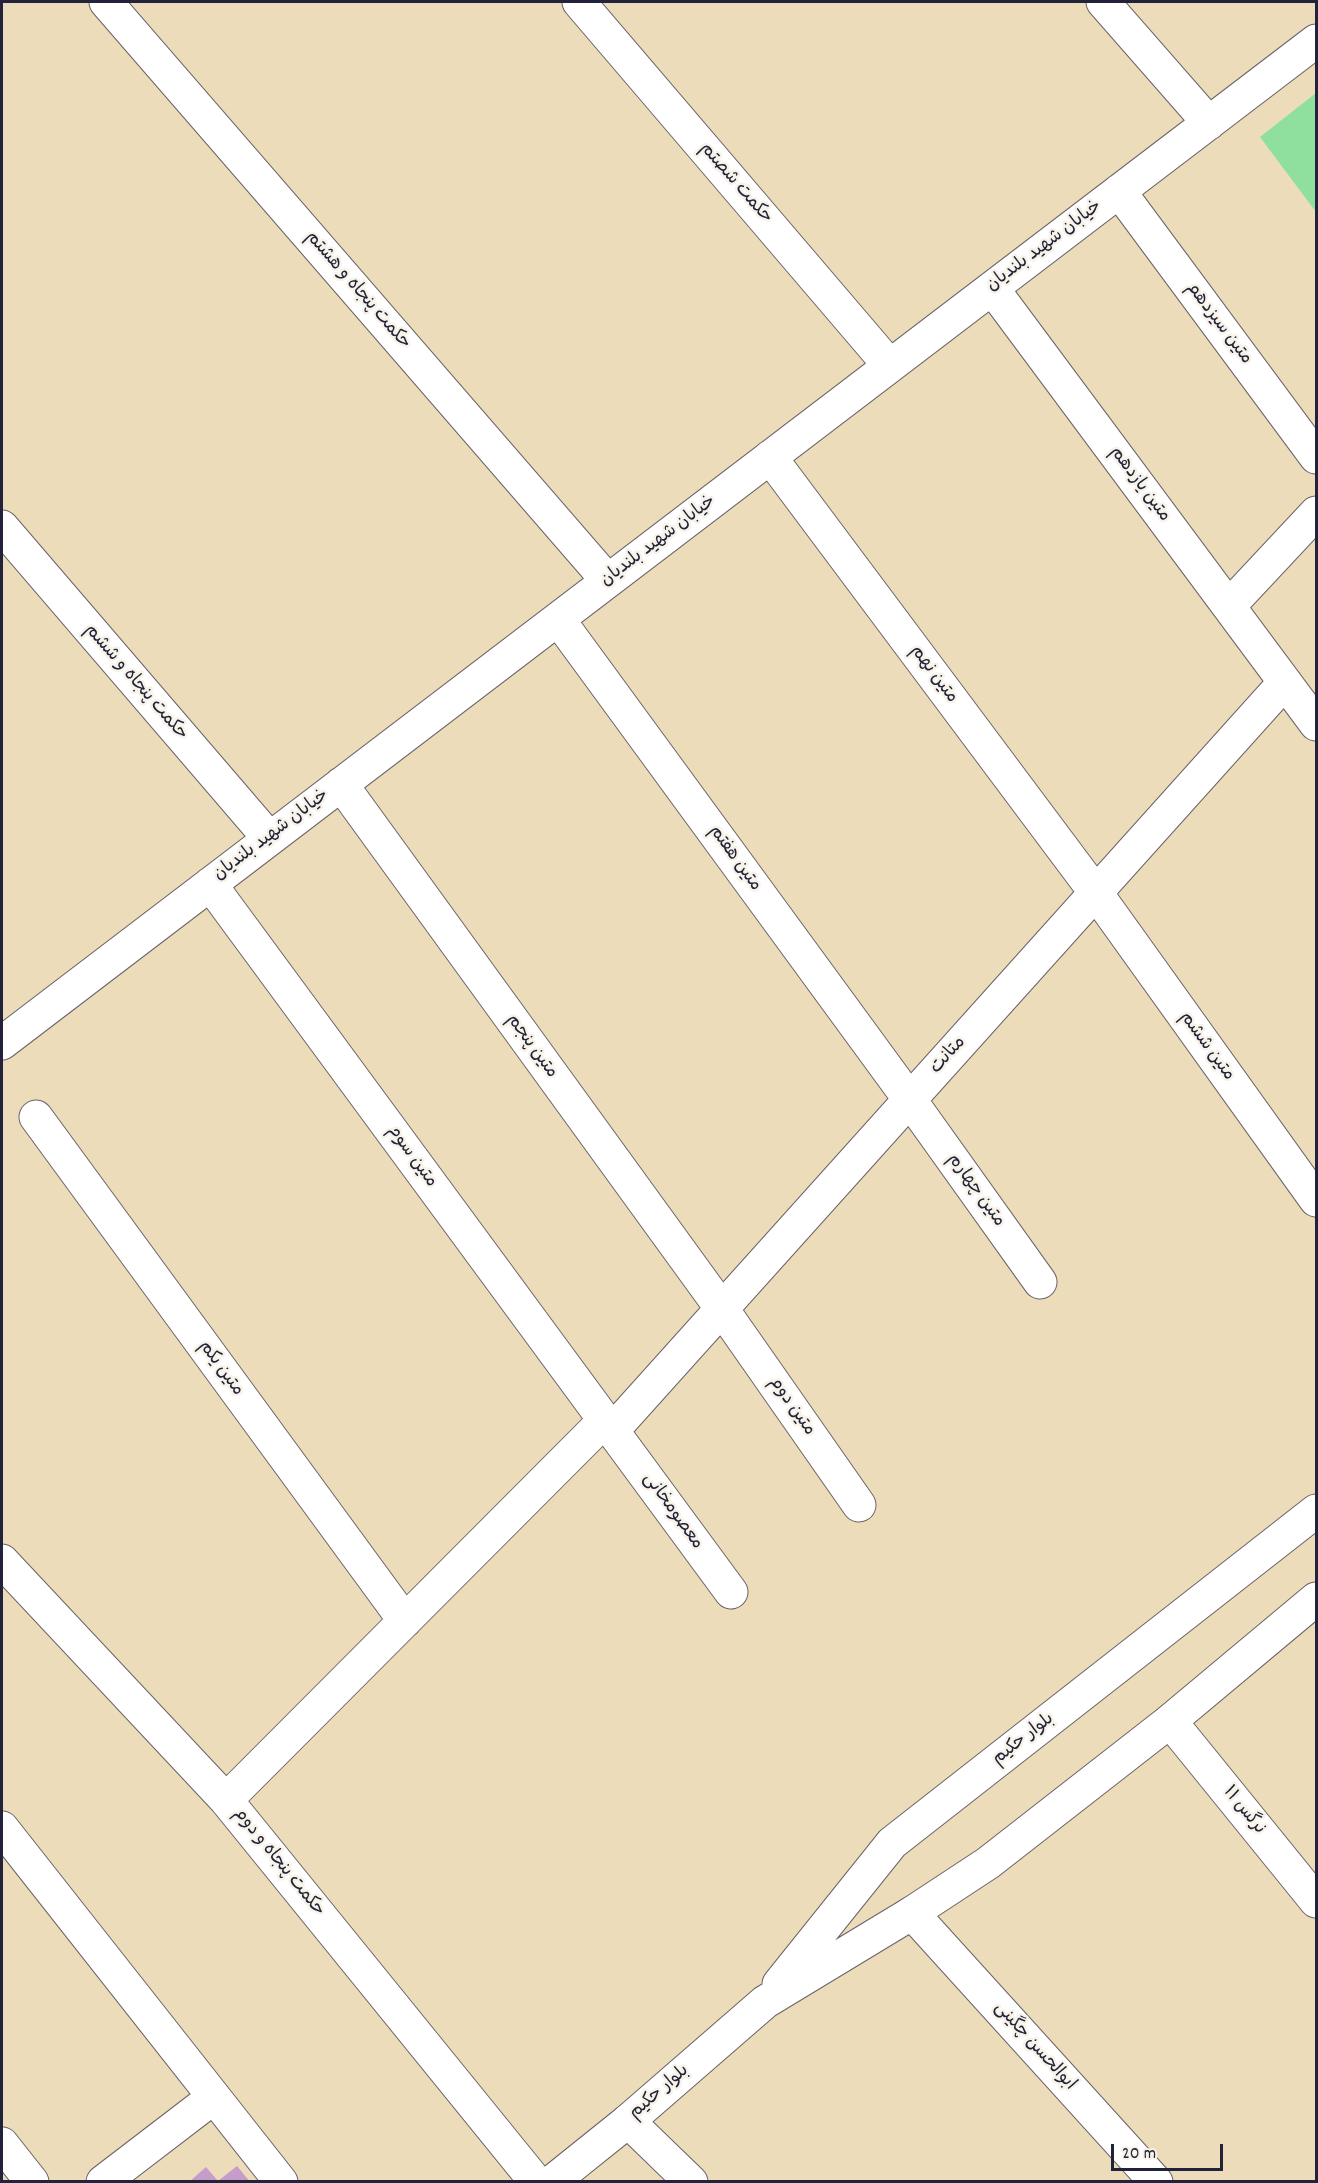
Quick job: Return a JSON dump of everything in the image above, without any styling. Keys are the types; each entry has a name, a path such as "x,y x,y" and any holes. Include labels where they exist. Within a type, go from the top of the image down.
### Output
{"street":[{"name":"حکمت پنجاه و هشتم","path":"106,2 608,581"},
{"name":"حکمت شصتم","path":"579,2 890,366"},
{"path":"1103,2 1209,123"},
{"name":"خیابان شهید بلندیان","path":"2,1043 1317,41"},
{"name":"متین سیزدهم","path":"1119,191 1317,457"},
{"name":"متین یازدهم","path":"992,288 1317,724"},
{"name":"متین نهم","path":"770,457 1096,893"},
{"path":"1229,606 1317,513"},
{"name":"حکمت پنجاه و ششم","path":"2,527 269,838"},
{"name":"متین هفتم","path":"558,619 910,1100"},
{"name":"متانت","path":"226,1800 405,1621 609,1426 722,1309 1285,682"},
{"name":"متین پنجم","path":"341,784 722,1309"},
{"name":"متین سوم","path":"210,884 609,1426"},
{"name":"متین ششم","path":"1096,893 1317,1200"},
{"name":"متین چهارم","path":"910,1100 1040,1282"},
{"name":"متین یکم","path":"36,1117 405,1621"},
{"name":"متین دوم","path":"722,1309 860,1505"},
{"name":"معصومخانی","path":"609,1426 731,1592"},
{"name":"بلوار حکیم","path":"765,2002 892,1843 1317,1511"},
{"name":"حکمت پنجاه و دوم","path":"2,1561 226,1800 536,2181"},
{"name":"بلوار حکیم","path":"552,2181 628,2121 765,2002 988,1863 1170,1721 1317,1599"},
{"name":"نرگس ۱۱","path":"1170,1721 1317,1901"},
{"path":"2,1828 281,2181"},
{"name":"ابوالحسن چگینی","path":"912,1912 1156,2181"},
{"path":"103,2181 214,2097"},
{"path":"628,2121 691,2181"},
{"path":"2,2144 32,2181"}],"green space":[{"path":"1316,93 1316,212 1260,137"}],"building":[{"path":"237,2166 250,2182 189,2182 206,2167 218,2181"}]}
